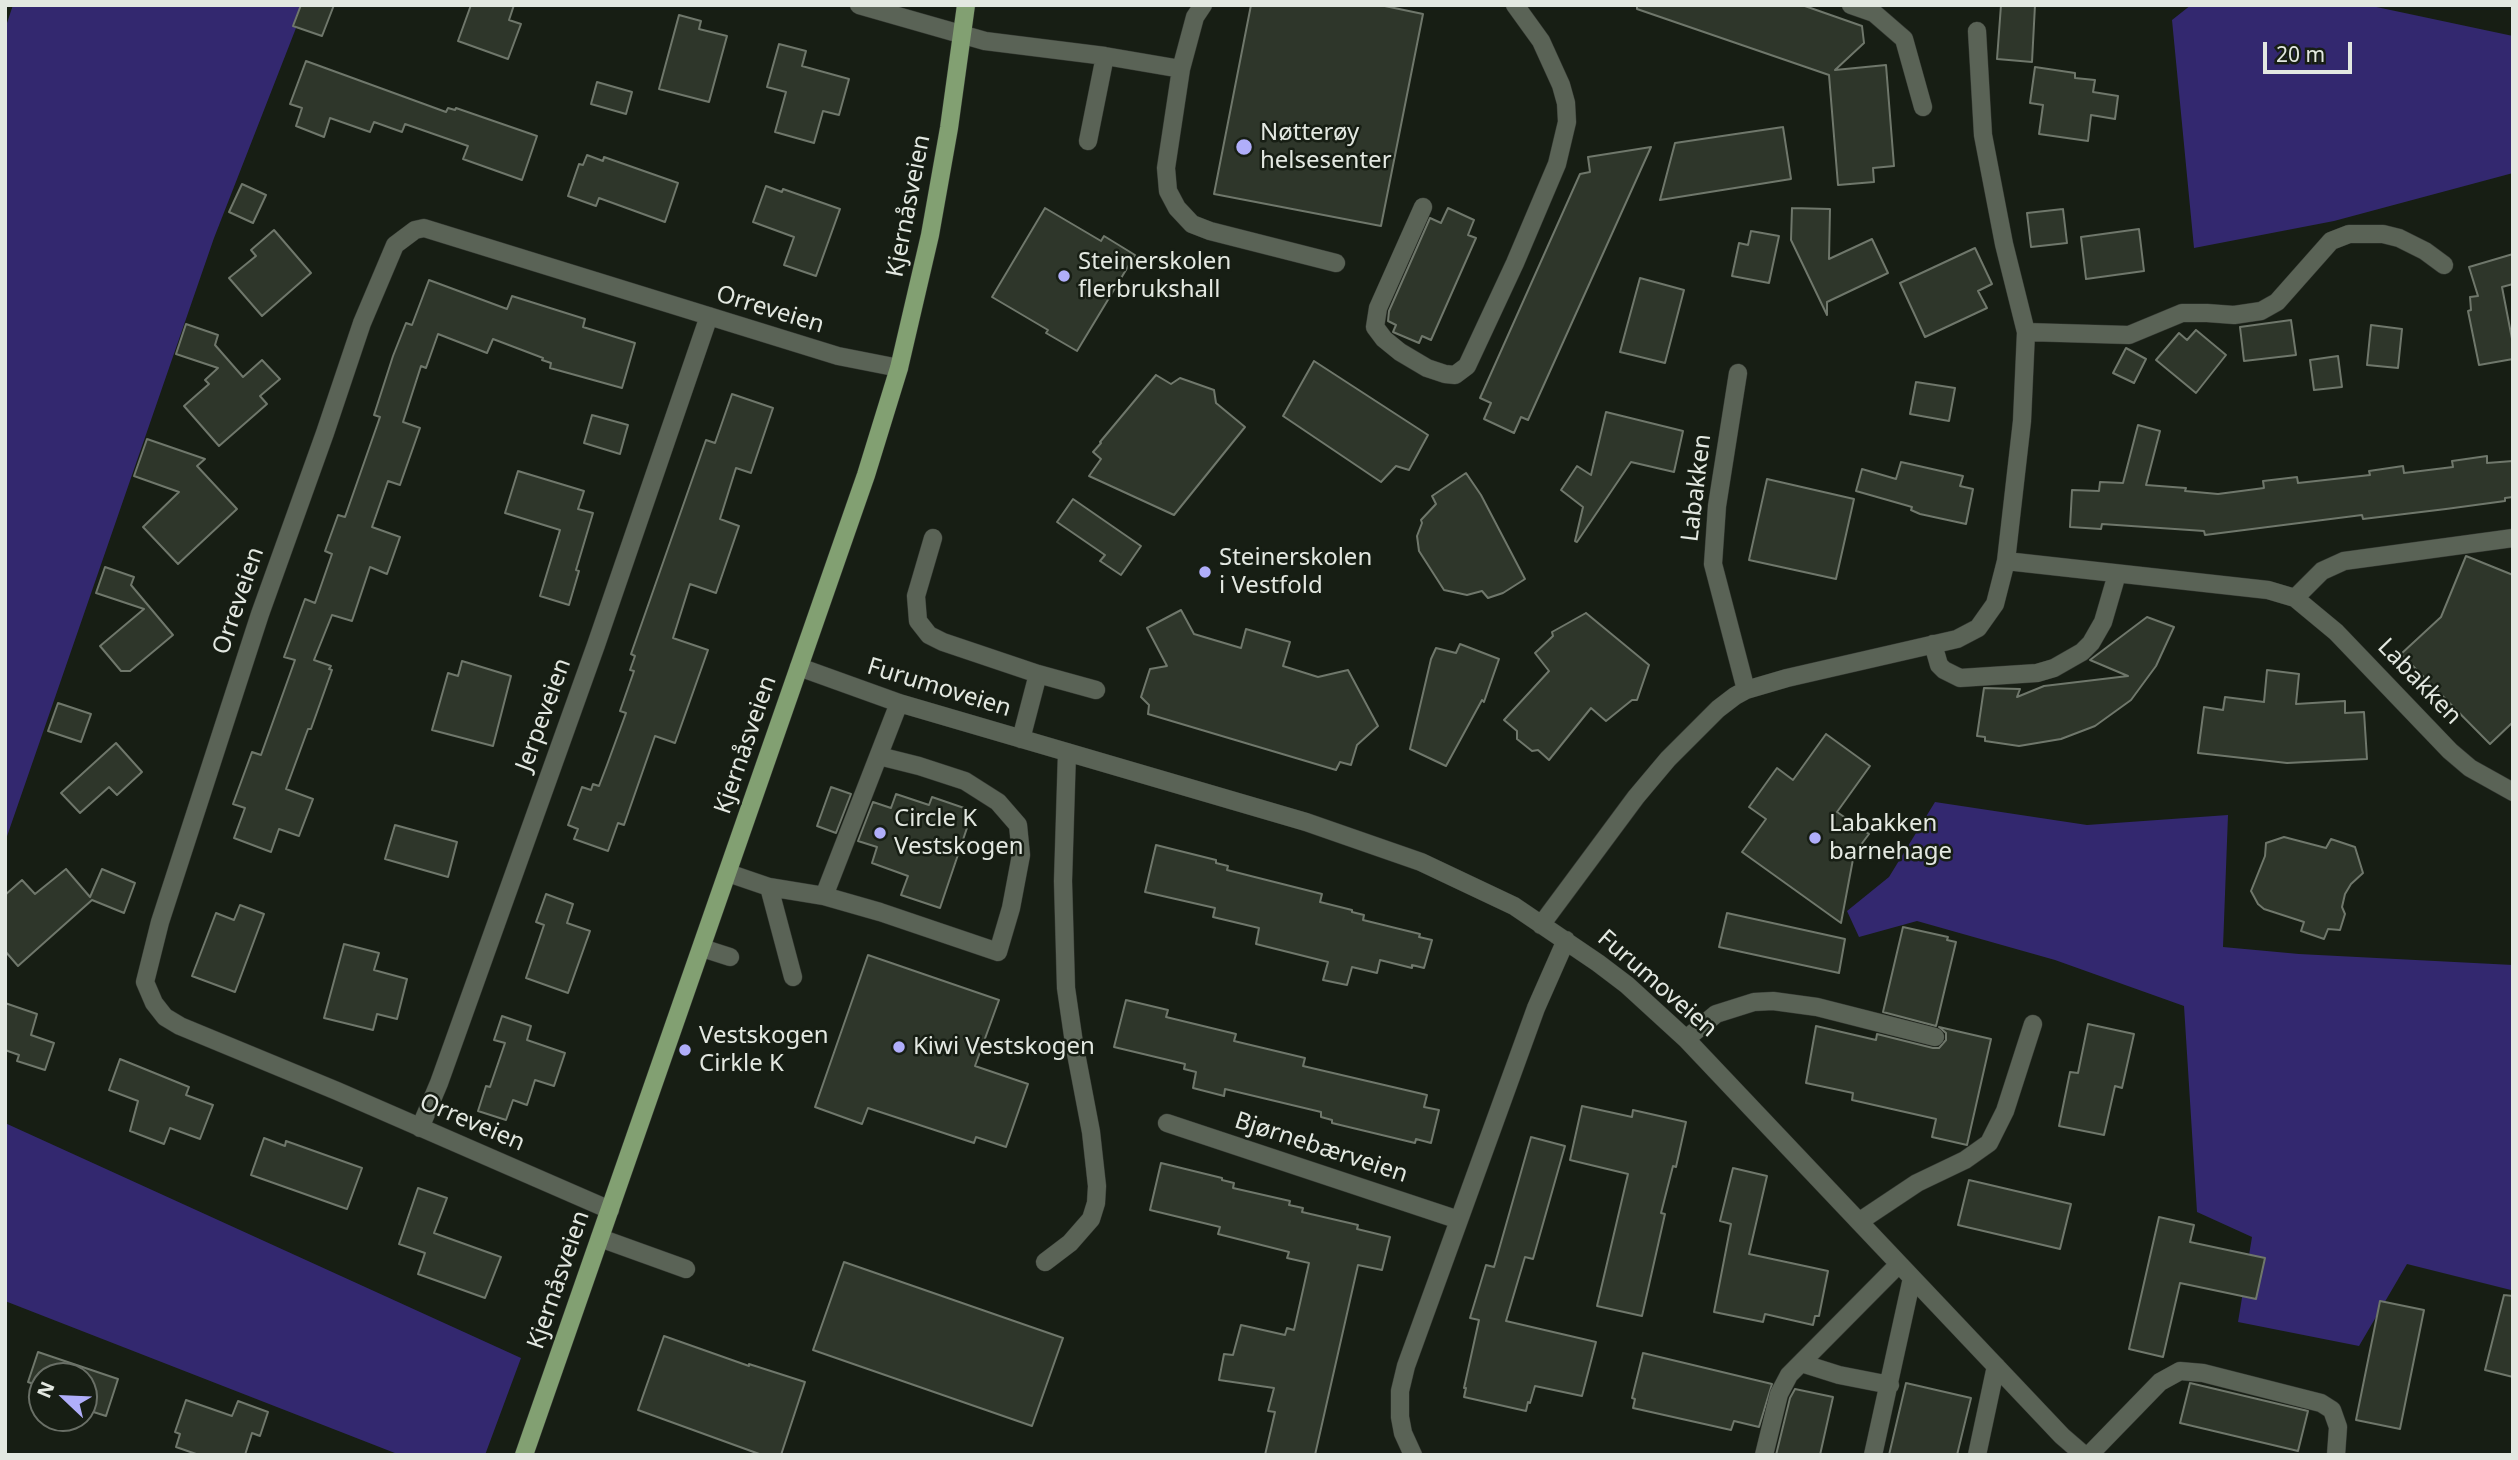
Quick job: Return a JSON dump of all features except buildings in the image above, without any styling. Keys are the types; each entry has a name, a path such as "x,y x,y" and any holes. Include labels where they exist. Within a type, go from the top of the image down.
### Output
{"main road":[{"name":"Kjernåsveien","path":"524,1455 866,475 899,368 930,234 966,5"}],"street":[{"path":"859,5 963,37 1181,69"},
{"path":"1203,5 1195,17 1181,69 1166,168 1168,191 1177,208 1192,224 1210,232 1336,263"},
{"path":"1423,207 1378,309 1376,327 1384,339 1400,352 1427,368 1455,375 1466,366 1515,263 1557,164 1567,122 1561,85 1541,41 1515,5"},
{"path":"1851,5 1874,13 1903,39 1923,107"},
{"path":"1541,925 1636,797 1668,759 1717,709 1746,690 1956,639 1978,628 1995,604 2006,561 2022,421 2026,332 2004,244 1983,135 1977,31"},
{"path":"1088,141 1105,56"},
{"name":"Orreveien","path":"610,1210 180,1027 165,1017 154,1003 145,982 160,922 200,794 362,323 395,245 405,235 424,229 838,356 899,368"},
{"path":"2026,332 2129,335 2182,313 2234,316 2260,312 2277,302 2325,246 2349,234 2399,237 2444,265"},
{"name":"Jerpeveien","path":"420,1128 439,1083 591,658 709,316"},
{"name":"Labakken","path":"1738,373 1717,506 1713,564 1746,690"},
{"path":"933,538 916,596 918,621 929,635 1038,674 1096,690"},
{"path":"2295,598 2322,571 2344,561 2513,538"},
{"name":"Labakken","path":"2006,561 2268,590 2295,598 2355,650 2450,751 2470,768 2513,792"},
{"path":"1933,644 1939,665 1960,678 2037,673 2054,668 2082,652 2091,643 2103,622 2117,574"},
{"name":"Furumoveien","path":"799,667 900,703 1306,822 1421,862 1482,890 1566,940 1628,985 1686,1039 2062,1436 2087,1455"},
{"path":"1021,738 1038,674"},
{"path":"824,896 900,703"},
{"path":"1045,1262 1070,1243 1091,1219 1097,1186 1091,1132 1066,988 1063,881 1067,752"},
{"path":"728,873 769,887 824,896 880,912 998,952 1011,908 1021,855 1017,825 998,802 965,781 878,756"},
{"path":"769,887 793,977"},
{"path":"1413,1455 1399,1417 1400,1391 1406,1366 1536,1008 1566,940"},
{"path":"702,948 730,957"},
{"path":"1686,1039 1716,1014 1754,1002 1773,1001 1817,1007 1935,1037"},
{"path":"1860,1221 1917,1183 1965,1160 1989,1143 2005,1111 2033,1024"},
{"name":"Bjørnebærveien","path":"1167,1124 1459,1220"},
{"path":"600,1238 686,1269"},
{"path":"1764,1455 1782,1386 1801,1363 1899,1264"},
{"path":"1873,1455 1912,1278"},
{"path":"1801,1363 1839,1375 1890,1385"},
{"path":"1977,1455 1996,1366"},
{"path":"2087,1455 2160,1382 2180,1371 2203,1373 2321,1403 2332,1410 2338,1427 2336,1455"}],"shaded area":[{"path":"13,5 305,5 214,238 5,842 5,29"},
{"path":"2191,5 2367,5 2513,36 2513,173 2334,221 2194,248 2172,20"},
{"path":"1935,802 2087,825 2228,815 2223,947 2299,954 2513,965 2511,1290 2407,1264 2359,1346 2238,1322 2252,1237 2197,1212 2184,1006 2055,960 1917,921 1859,937 1847,911 1889,877"},
{"path":"5,1123 521,1358 485,1455 400,1455 5,1301"}],"place":[{"name":"Nøtterøy helsesenter","path":"1244,147"},
{"name":"Steinerskolen flerbrukshall","path":"1064,276"},
{"name":"Steinerskolen i Vestfold","path":"1205,572"},
{"name":"Circle K Vestskogen","path":"880,833"},
{"name":"Labakken barnehage","path":"1815,838"},
{"name":"Kiwi Vestskogen","path":"899,1047"},
{"name":"Vestskogen Cirkle K","path":"685,1050"}]}
